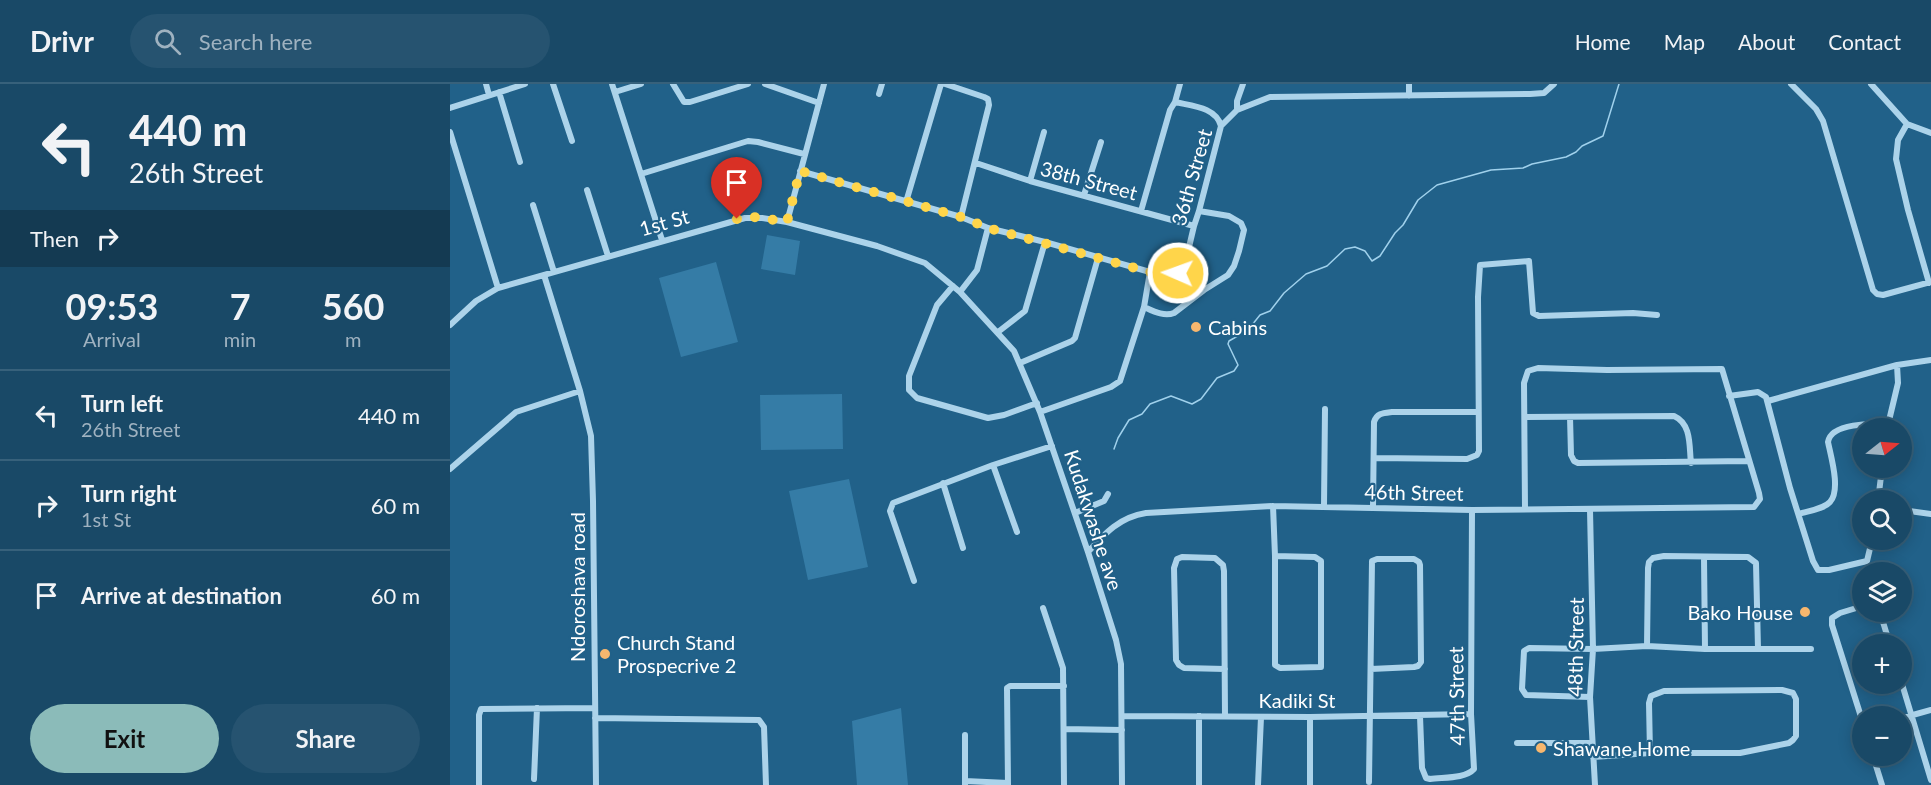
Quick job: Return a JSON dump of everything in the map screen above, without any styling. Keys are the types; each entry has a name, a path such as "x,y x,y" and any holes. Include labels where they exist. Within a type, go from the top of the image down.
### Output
{"street":[{"path":"486,84 489,95"},
{"path":"450,108 525,84"},
{"path":"553,84 572,141"},
{"path":"612,84 662,240"},
{"path":"615,92 641,84"},
{"path":"673,84 684,102 690,102 734,86 748,84"},
{"path":"765,84 819,103"},
{"path":"787,222 824,84"},
{"path":"879,94 882,84"},
{"path":"906,202 943,84 988,99 989,105 961,217"},
{"path":"1141,211 1170,110 1180,84"},
{"path":"1237,110 1237,101 1243,84"},
{"path":"1409,84 1409,96"},
{"name":"36th Street","path":"1150,272 1170,275 1183,269 1221,126 1237,110 1270,97 1530,94 1545,93 1554,84"},
{"path":"1791,84 1816,109 1824,121 1873,290 1883,295 1930,282 1908,210 1896,159 1898,140 1907,124"},
{"path":"1871,84 1907,124 1931,133"},
{"path":"499,92 520,162"},
{"path":"1175,102 1209,111 1219,118 1221,126"},
{"path":"450,132 498,288"},
{"path":"1030,181 1044,132"},
{"path":"641,174 748,141 804,154"},
{"path":"1084,195 1101,142"},
{"name":"38th Street","path":"976,163 1030,181 1194,226"},
{"path":"800,171 961,217 988,228 1150,272 1144,307 1120,381 1111,387 1040,412"},
{"path":"587,190 608,256"},
{"path":"533,205 554,272"},
{"path":"1144,307 1163,314 1174,313 1228,275 1234,266 1244,231 1241,223 1229,216 1199,211"},
{"name":"1st St","path":"450,325 476,301 498,288 746,218 787,222 909,257 931,267 960,292"},
{"path":"960,292 977,270 988,228"},
{"path":"998,332 1025,311 1045,242"},
{"path":"1020,363 1075,338 1098,258"},
{"path":"1374,458 1467,459 1477,456 1480,265 1529,261 1533,313 1539,316 1633,313 1657,315"},
{"name":"Ndoroshava road","path":"544,275 588,419 591,445 596,785"},
{"path":"953,286 937,305 909,376 909,390 917,398 988,418 1004,415 1037,403"},
{"name":"Kudakwashe ave","path":"960,292 998,332 1014,351 1020,363 1037,403 1088,552 1119,655 1122,785"},
{"path":"1768,401 1897,365 1931,360"},
{"path":"1890,418 1898,383 1897,365"},
{"path":"1525,509 1525,376 1533,368 1722,369 1749,461 1578,463 1571,456 1570,417"},
{"path":"450,469 516,412 580,391"},
{"path":"1729,396 1758,392 1766,397 1781,456 1813,561 1818,570 1828,570 1866,561 1870,550"},
{"path":"1324,506 1325,409"},
{"path":"1373,508 1374,422 1376,417 1380,414 1478,412"},
{"path":"1525,417 1674,416 1685,423 1687,428 1691,463"},
{"path":"1799,514 1829,504 1835,484 1828,436 1852,426"},
{"path":"914,580 890,512 891,504 943,483 1052,446"},
{"name":"46th Street","path":"1088,552 1106,532 1124,519 1146,513 1273,506 1472,510 1754,507 1760,499 1749,461"},
{"path":"993,465 1017,532"},
{"path":"943,483 963,548"},
{"path":"1075,513 1104,501 1108,494"},
{"path":"1273,506 1275,665 1280,668 1321,667 1321,561 1318,558 1275,556"},
{"name":"47th Street","path":"1420,716 1422,768 1426,778 1464,775 1472,772 1474,769 1471,714 1472,510"},
{"name":"48th Street","path":"1590,510 1593,649 1590,698 1595,785"},
{"path":"1912,511 1931,514"},
{"path":"1225,669 1184,668 1176,660 1174,568 1177,559 1182,557 1215,558 1223,564 1225,669 1225,716"},
{"path":"1647,646 1649,562 1657,557 1748,557 1756,563 1758,649"},
{"path":"1704,558 1705,649"},
{"path":"1369,782 1372,561 1414,559 1420,565 1421,662 1414,667 1371,669"},
{"path":"1043,608 1061,659 1064,686 1064,785"},
{"path":"1852,609 1832,618 1832,625 1858,706"},
{"path":"1590,698 1526,695 1523,692 1522,672 1526,648 1593,649 1647,646 1705,649 1811,649"},
{"path":"965,735 965,783 1008,784 1007,688 1010,686 1064,686"},
{"path":"1593,757 1650,753 1740,753 1789,742 1796,736 1796,699 1793,693 1782,690 1655,693 1651,696 1649,703 1650,753"},
{"path":"534,779 537,708"},
{"path":"479,785 479,715 481,709 594,708"},
{"path":"1912,715 1931,710"},
{"name":"Kadiki St","path":"1122,716 1310,717 1471,714"},
{"path":"1199,716 1199,785"},
{"path":"1258,785 1261,717"},
{"path":"1310,717 1310,785"},
{"path":"595,718 759,720 764,726 766,785"},
{"path":"1912,718 1931,780"},
{"path":"1064,729 1122,730"},
{"path":"1517,743 1592,743"},
{"path":"1876,766 1882,785"}],"shaded area":[{"path":"767,235 800,241 795,275 761,269"},
{"path":"716,262 738,342 681,357 659,278"},
{"path":"842,394 843,449 761,450 760,395"},
{"path":"849,479 868,567 808,580 789,491"},
{"path":"901,708 908,785 857,785 852,721"}],"waterway":[{"path":"1114,449 1129,420 1142,414 1150,404 1171,396 1192,404 1201,399 1217,378 1234,371 1238,365 1228,344 1229,341 1248,330 1260,315 1270,311 1284,293 1306,274 1327,266 1345,249 1355,247 1365,251 1372,261 1380,256 1418,200 1437,185 1491,170 1523,168 1566,157 1603,136 1619,84"}],"place":[{"name":"Cabins","path":"1196,327"},
{"name":"Bako House","path":"1805,612"},
{"name":"Church Stand Prospecrive 2","path":"605,654"},
{"name":"Shawane Home","path":"1541,748"}],"route":[{"path":"737,219 754,217 787,222 800,171 961,217 988,228 1150,272 1163,275 1178,273"}]}
